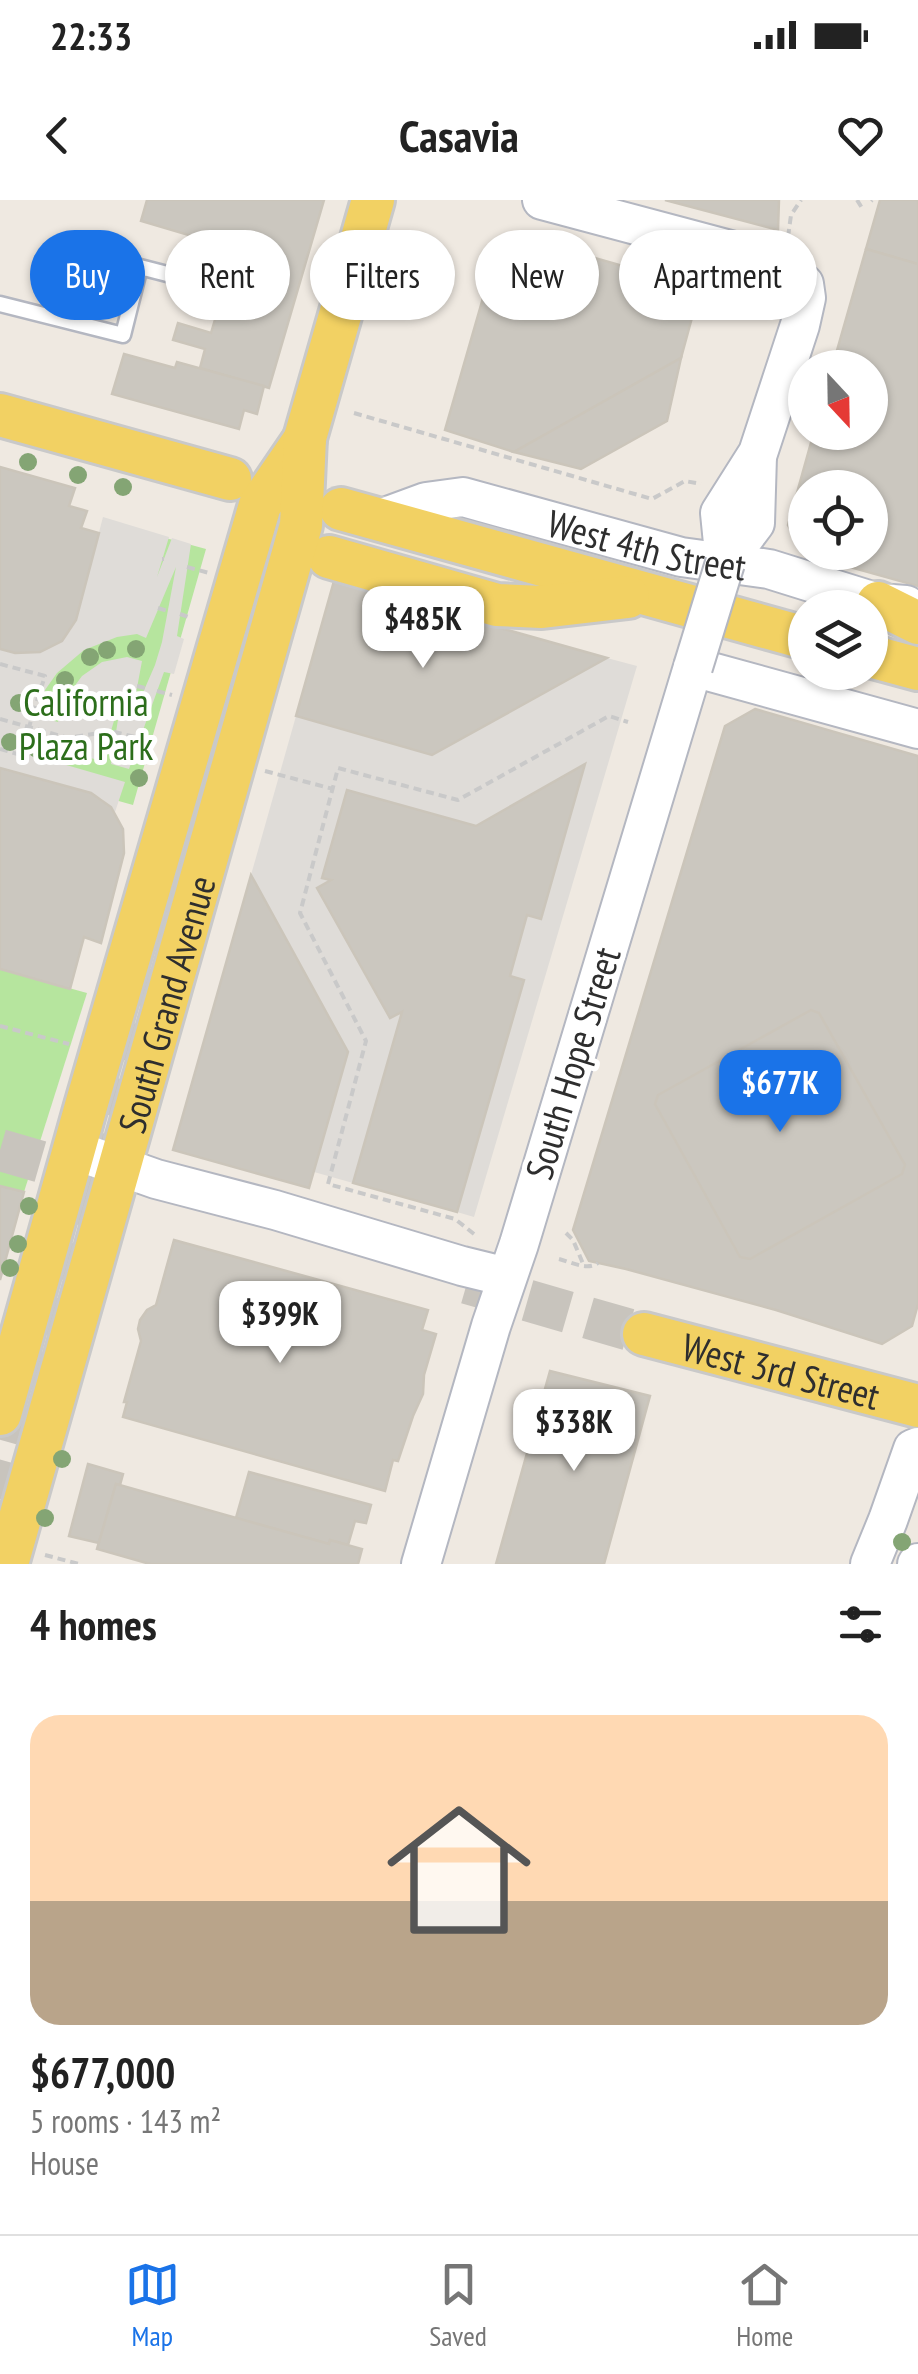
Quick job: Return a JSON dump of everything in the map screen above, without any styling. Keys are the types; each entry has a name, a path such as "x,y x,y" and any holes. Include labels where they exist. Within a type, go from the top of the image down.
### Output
{"main road":[{"name":"South Grand Avenue","path":"26,1559 120,1168 302,525 305,438 373,200"},
{"name":"South Hope Street","path":"421,1564 730,543 720,513 758,453 806,298 804,284 775,262 542,200"},
{"path":"0,415 230,479"},
{"name":"South Grand Avenue","path":"0,1414 260,505 305,438"},
{"name":"West 4th Street","path":"359,514 463,497 680,557 730,543 769,569 898,605"},
{"name":"West 4th Street","path":"359,514 788,633"},
{"path":"329,557 497,605 542,608 649,594"},
{"path":"898,605 918,623"},
{"path":"888,665 918,670"},
{"path":"688,682 918,729"},
{"path":"74,1150 120,1168 507,1277"},
{"name":"West 3rd Street","path":"644,1334 918,1406"},
{"path":"870,1564 913,1448 918,1448"}],"lane":[{"path":"0,304 123,335 140,267 165,273"}],"path":[{"path":"789,230 791,215 801,200"},
{"path":"857,200 862,208"},
{"path":"354,413 652,499 685,481 701,484"},
{"path":"187,566 214,574"},
{"path":"158,608 168,611"},
{"path":"180,614 200,620"},
{"path":"0,664 45,676 21,755 0,749"},
{"path":"137,686 145,688"},
{"path":"158,691 178,697"},
{"path":"474,1234 454,1219 328,1184 366,1040 300,913 338,768 458,800 609,716 628,722"},
{"path":"0,720 68,738 111,731 165,745"},
{"path":"251,768 333,789"},
{"path":"0,1026 79,1046"},
{"path":"566,1233 584,1266"},
{"path":"560,1259 593,1267 598,1263"},
{"path":"26,1559 79,1564"}],"green space":[{"name":"California Plaza Park","path":"107,522 206,549 133,805 0,768 0,655 66,658"},
{"path":"0,969 87,993 24,1192 0,1186"}],"shaded area":[{"name":"California Plaza Park","path":"103,517 169,537 157,577 172,538 191,544 177,636 184,639 174,674 164,672 129,769 111,764 122,694 102,761 52,748 49,760 125,782 115,812 91,793 0,768 0,649 40,652 61,641 76,620","holes":["176,567 162,642 131,720 142,661 127,657 102,662 82,676 65,699 58,722 28,714 38,714 45,690 57,673 84,650 117,637 137,634 146,638"]},
{"path":"607,658 637,666 474,1217 457,1212 524,981 510,976 476,826 348,790 322,877 331,880 317,888 390,1018 402,1012 353,1183 314,1172 348,1051 251,875 296,716 432,755"}],"building":[{"path":"147,200 324,200 315,230 310,230 310,248 290,316 290,230 172,230 141,221"},
{"path":"665,200 779,200 778,230"},
{"path":"880,200 918,200 918,264 866,249"},
{"path":"866,249 918,264 918,586 860,570 888,570 888,470 803,470 809,450 888,450 888,350 837,350"},
{"path":"599,259 619,265 619,320 691,320 681,358 514,452 445,430 477,320 599,320"},
{"path":"215,320 289,320 269,388 200,368 205,349 173,340 178,323 211,333"},
{"path":"124,354 175,368 177,362 264,386 257,414 244,410 239,429 112,394"},
{"path":"681,358 667,421 581,469 514,452"},
{"path":"0,467 75,488 69,506 87,511 81,528 99,533 76,620 62,641 40,652 0,649"},
{"path":"334,581 607,658 432,755 296,716"},
{"path":"755,709 918,756 918,1304 912,1326 882,1344 776,1310 589,1261 573,1230 725,726"},
{"path":"585,764 541,919 527,915 510,976 524,980 457,1212 353,1183 402,1012 390,1018 317,888 331,880 322,878 347,790 476,826"},
{"path":"0,768 91,793 111,807 123,829 124,853 101,943 84,937 70,989 0,969"},
{"path":"251,875 348,1052 309,1188 173,1150"},
{"path":"811,1010 819,1013 905,1165 902,1174 750,1259 740,1257 655,1104 658,1095"},
{"path":"0,1186 24,1192 0,1280"},
{"path":"174,1240 428,1310 422,1330 436,1334 424,1375 423,1394 398,1461 393,1460 385,1491 123,1417 141,1341 140,1320 156,1305"},
{"path":"550,1371 650,1396 604,1564 496,1564"},
{"path":"88,1464 123,1474 120,1485 116,1484 99,1543 69,1536"},
{"path":"249,1472 371,1505 366,1523 355,1521 348,1545 330,1540 329,1544 236,1518"},
{"path":"116,1484 329,1544 330,1540 362,1549 358,1564 150,1564 97,1549"}],"tunnel":[{"path":"0,1499 283,501"},
{"path":"0,1150 101,1179"},
{"path":"467,1283 644,1334"}]}
